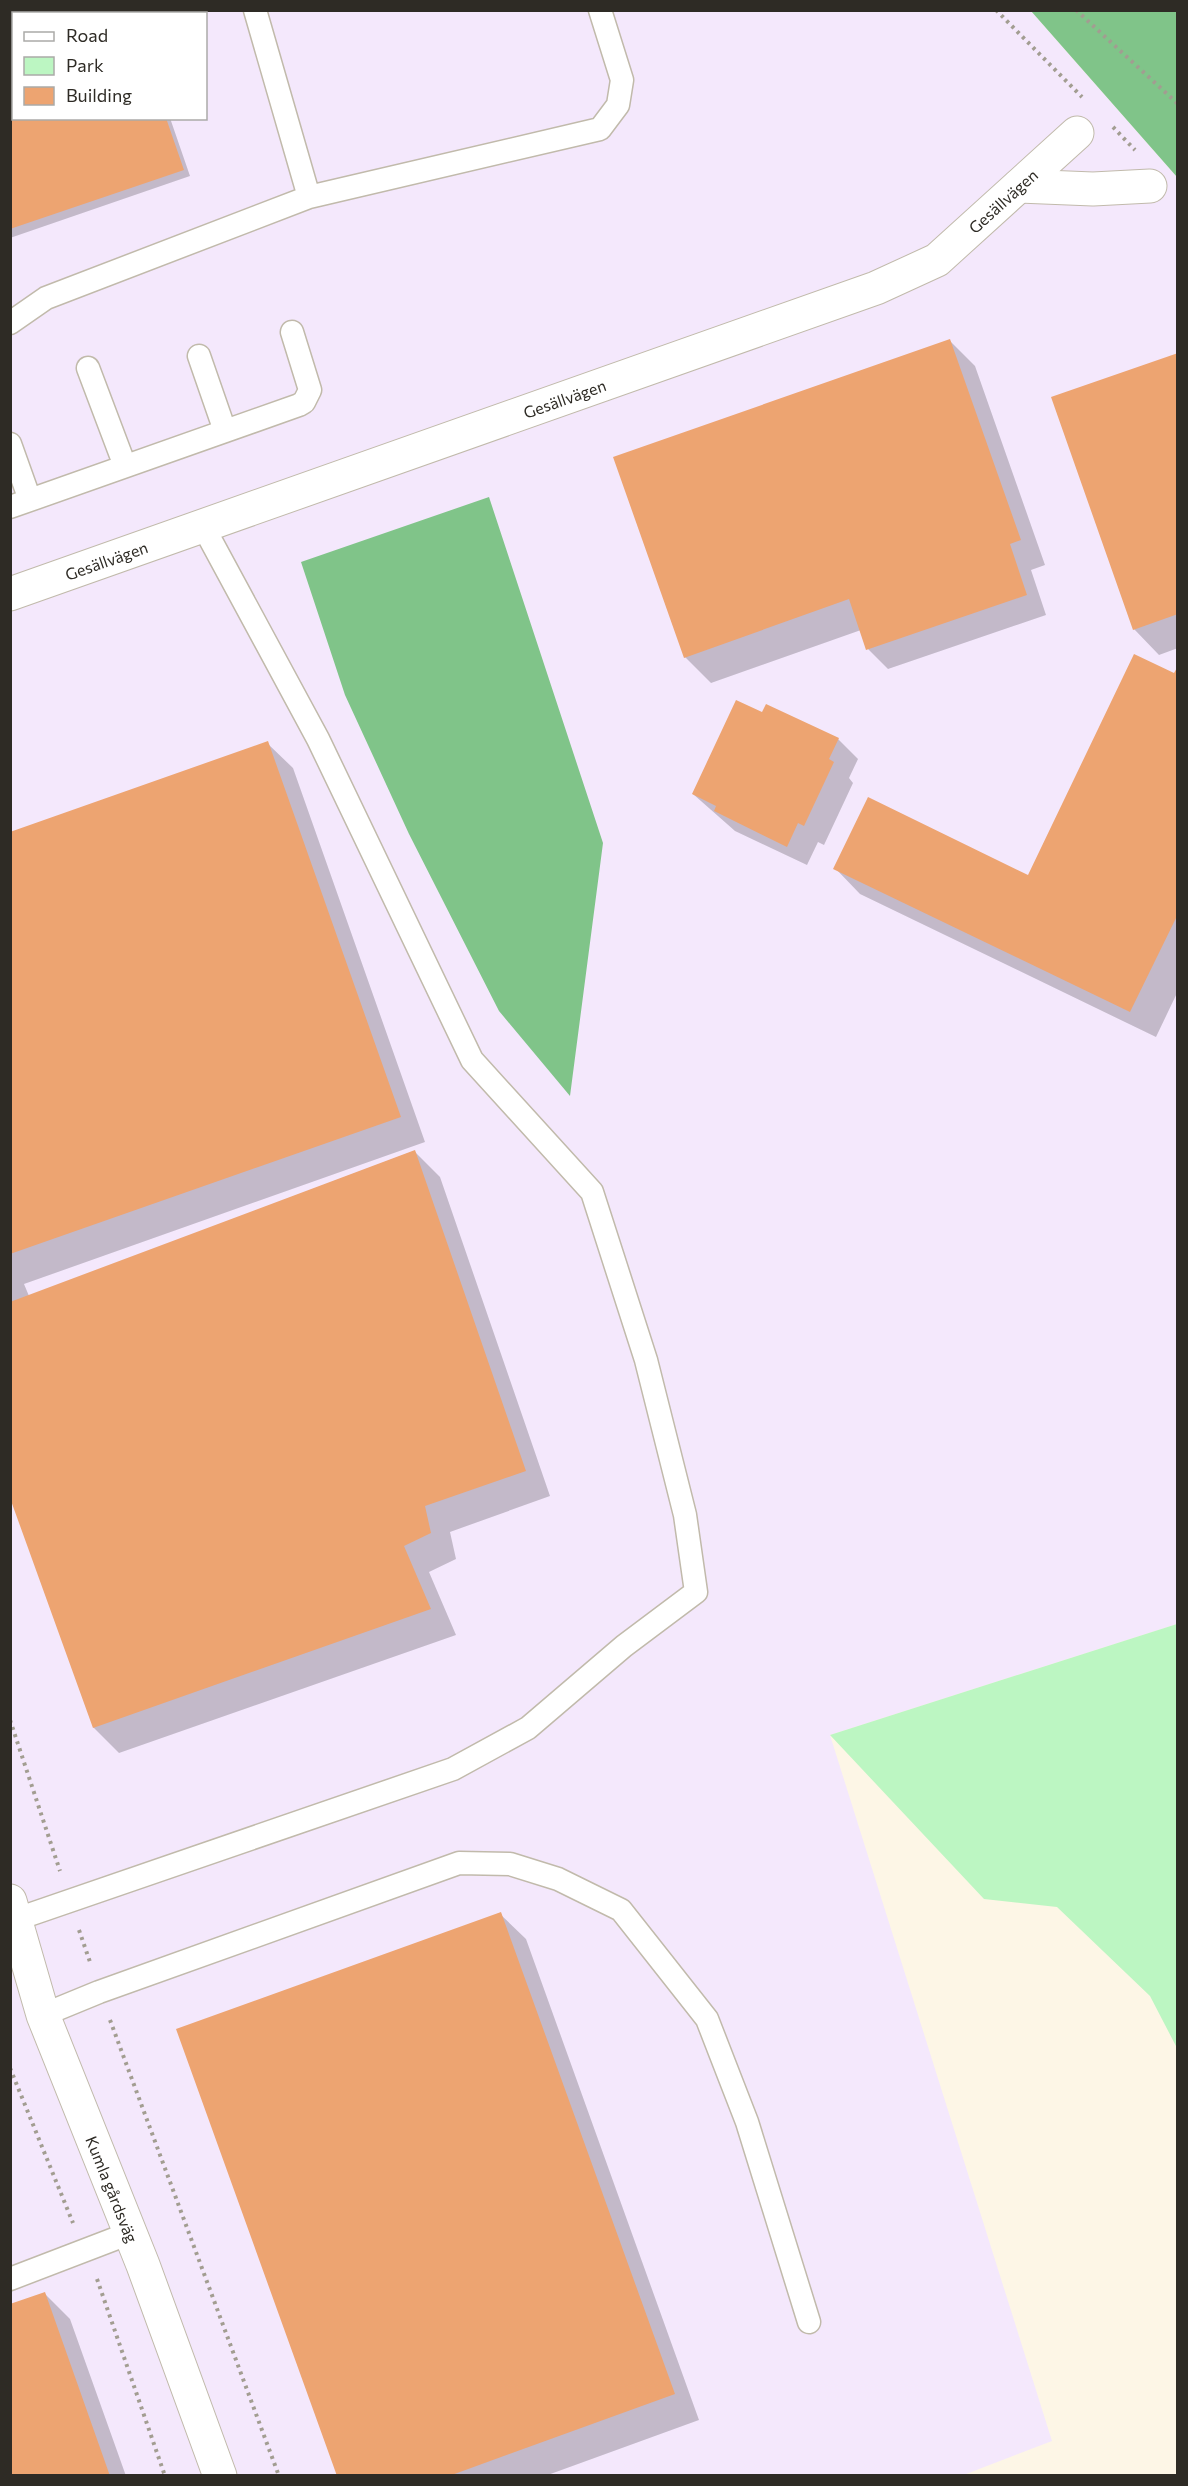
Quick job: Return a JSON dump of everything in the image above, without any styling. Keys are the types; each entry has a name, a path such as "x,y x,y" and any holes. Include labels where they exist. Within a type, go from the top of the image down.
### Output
{"street":[{"name":"Gesällvägen","path":"10,594 876,288 937,260 1077,133"},
{"path":"1019,186 1093,189 1149,186"},
{"name":"Kumla gårdsväg","path":"14,1910 43,2015 130,2233 220,2475"}],"lane":[{"path":"255,10 309,197"},
{"path":"10,323 46,298 309,197 600,129 618,105 622,80 600,10"},
{"path":"10,444 20,504 304,402 310,390 292,332"},
{"path":"200,356 225,431"},
{"path":"88,368 125,466"},
{"path":"14,1910 453,1769 528,1728 624,1646 696,1592 686,1515 646,1360 592,1192 472,1060 318,739 203,526"},
{"path":"43,2015 99,1992 459,1863 510,1864 558,1879 621,1910 707,2019 747,2122 809,2322"},
{"path":"10,2279 130,2233"}],"path":[{"path":"1076,10 1178,104"},
{"path":"10,1720 62,1879"},
{"path":"77,1924 99,1992 279,2475"}],"shaded area":[{"path":"11,11 1031,11 1177,177 1177,1624 830,1735 1052,2441 961,2476 11,2476"}],"green space":[{"path":"1031,11 1177,11 1177,177"},
{"path":"489,497 603,843 570,1096 499,1011 409,834 345,695 301,562"},
{"path":"1178,1624 1177,2048 1150,1996 1057,1907 984,1899 830,1735"}],"building":[{"path":"10,10 128,10 128,12 12,12 12,120 167,120 184,170 10,229"},
{"path":"950,339 1021,540 1010,544 1027,595 866,650 849,599 684,658 613,457"},
{"path":"1178,353 1178,614 1133,630 1051,397"},
{"path":"1134,654 1174,673 1178,666 1178,914 1130,1012 833,869 868,797 1028,875"},
{"path":"736,700 762,712 766,704 839,738 829,759 834,762 804,826 798,823 787,847 714,811 716,806 692,794"},
{"path":"268,741 401,1117 10,1254 10,832"},
{"path":"415,1150 526,1471 425,1506 431,1533 404,1546 431,1609 93,1728 10,1498 10,1302"},
{"path":"501,1912 675,2394 449,2476 337,2476 176,2029"},
{"path":"45,2292 110,2476 10,2476 10,2304"}]}
